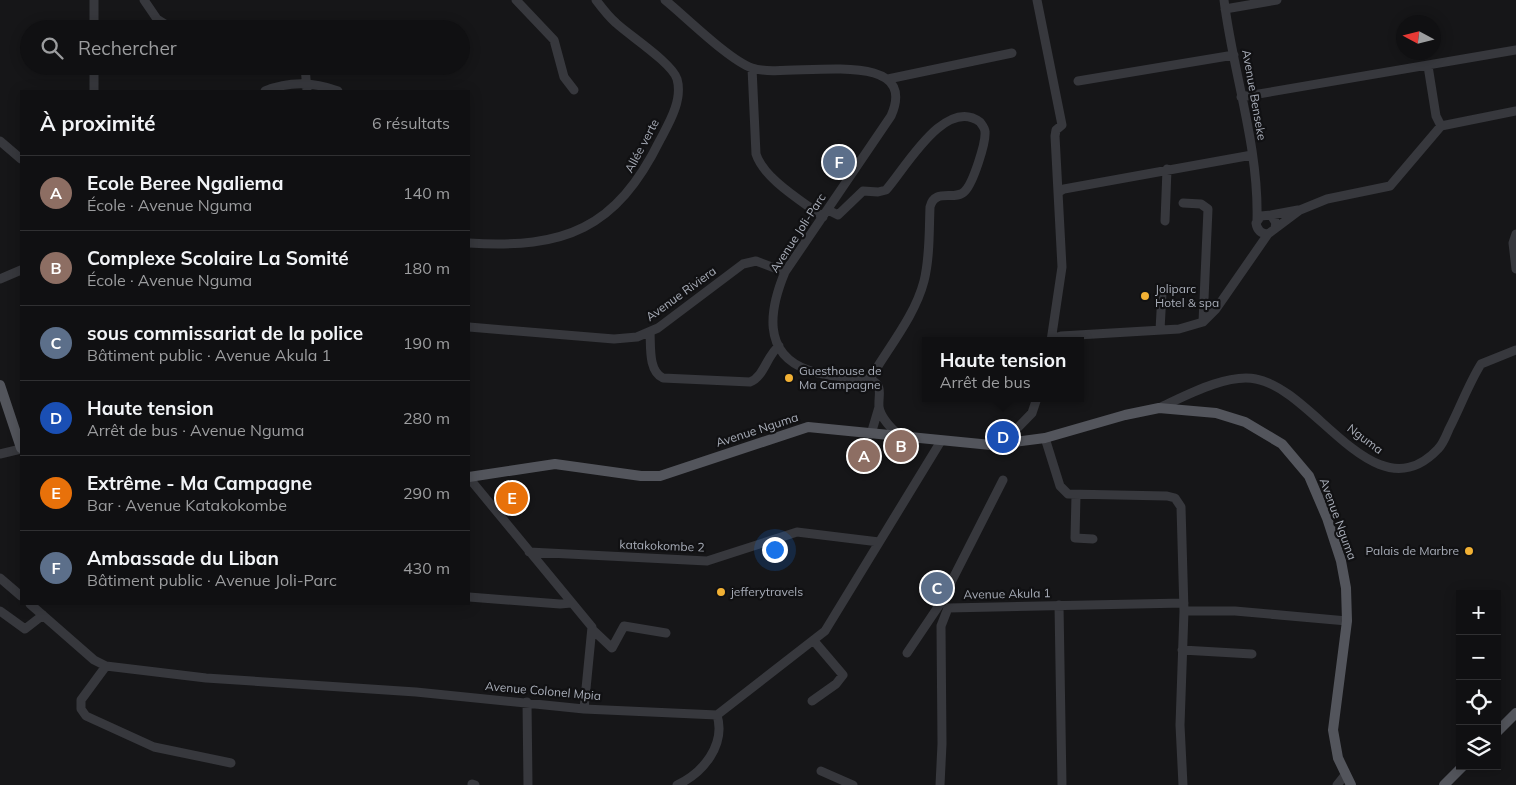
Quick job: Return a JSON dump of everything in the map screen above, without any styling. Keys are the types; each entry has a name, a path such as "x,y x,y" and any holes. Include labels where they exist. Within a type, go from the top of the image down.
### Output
{"main road":[{"path":"0,385 20,446"},
{"name":"Avenue Nguma","path":"470,478 555,464 641,476 660,476 802,427 977,445 1002,444 1045,438 1125,415 1159,408 1216,413 1232,417 1270,435 1297,459 1309,476 1336,546 1346,588 1347,621 1333,743 1345,775 1351,785"},
{"path":"1501,728 1516,713"},
{"path":"1446,784 1459,770"}],"street":[{"path":"94,0 94,20"},
{"path":"144,0 159,20"},
{"path":"516,0 555,41 564,77 574,90"},
{"name":"Allée verte","path":"470,242 537,242 576,232 606,214 633,187 647,168 675,109 678,80 667,66 616,23 596,0"},
{"path":"665,0 735,58 752,68 769,71 860,69 875,72 888,79 1012,54"},
{"path":"1036,0 1062,125 1056,130 1056,176 1059,195 1062,267 1051,337"},
{"path":"1224,5 1277,0"},
{"name":"Avenue Benseke","path":"1224,5 1258,195"},
{"path":"1241,97 1516,50"},
{"path":"1078,81 1234,55"},
{"path":"1428,66 1436,116 1441,126"},
{"path":"752,68 756,154 759,163 768,174 825,213 838,215 864,191 878,192 886,190 931,132 944,122 966,117 980,122 985,133 982,150 967,189 960,193 939,196 932,200 928,254 922,288 912,310 870,379"},
{"path":"94,75 94,90"},
{"name":"Avenue Joli-Parc","path":"779,346 773,326 773,307 784,272 890,116 895,97 893,87 888,79"},
{"path":"269,90 290,84 330,90"},
{"path":"1257,223 1268,215 1300,210 1327,199 1390,186 1441,126 1516,111"},
{"path":"0,141 20,158"},
{"path":"1059,195 1064,189 1167,168 1252,155"},
{"path":"1165,221 1167,168"},
{"path":"1258,195 1268,215 1274,218 1272,231"},
{"path":"1253,253 1258,195"},
{"path":"1183,203 1200,204 1208,209 1203,322"},
{"path":"1058,337 1160,330 1187,327 1203,322 1216,309 1253,253 1272,231 1300,210"},
{"path":"1257,223 1259,232 1272,231"},
{"path":"1516,234 1513,243 1516,269"},
{"name":"Avenue Riviera","path":"470,327 621,339 637,337 650,332 743,264 756,261 784,272"},
{"path":"0,279 20,270"},
{"path":"1160,330 1162,293"},
{"path":"650,332 653,366 656,373 663,378 750,382 758,377 769,356 779,346 793,361 810,370 870,379 881,390 879,407 871,434"},
{"name":"Nguma","path":"1159,408 1201,389 1243,378 1257,379 1273,385 1288,395 1363,456 1379,465 1393,469 1411,468 1428,459 1440,447 1481,364 1516,350"},
{"path":"1002,444 1032,413 1036,402"},
{"path":"879,407 885,421 900,436"},
{"path":"1045,438 1063,491 1076,495 1174,498 1180,508 1184,607 1180,725 1183,785"},
{"path":"678,785 698,774 714,749 720,731 717,715 814,641 835,618 941,441"},
{"path":"0,454 20,449"},
{"path":"470,479 593,630 612,648 624,626 666,633"},
{"path":"907,653 944,606 1003,480"},
{"path":"1076,495 1075,538 1093,539"},
{"name":"katakokombe 2","path":"529,552 707,561 797,532 879,542"},
{"path":"0,578 20,595"},
{"path":"470,596 560,604 571,603"},
{"name":"Avenue Colonel Mpia","path":"31,605 94,660 106,666 206,678 416,692 584,709 717,715"},
{"path":"1059,605 1062,785"},
{"name":"Avenue Akula 1","path":"940,785 942,744 941,626 944,606 1184,607 1347,621"},
{"path":"0,611 25,629 43,615"},
{"path":"584,709 593,630"},
{"path":"812,701 836,684 842,675 814,641"},
{"path":"1182,650 1252,654"},
{"path":"106,666 81,700 81,708 86,716 154,747 231,763"},
{"path":"527,702 528,785"},
{"path":"821,771 852,785"},
{"path":"1337,785 1345,775"}],"place":[{"name":"Ambassade du Liban","path":"839,162"},
{"name":"Joliparc Hotel & spa","path":"1145,296"},
{"name":"Guesthouse de Ma Campagne","path":"789,378"},
{"name":"Haute tension","path":"1003,437"},
{"name":"Complexe Scolaire La Somité","path":"901,446"},
{"name":"Ecole Beree Ngaliema","path":"864,456"},
{"name":"Extrême - Ma Campagne","path":"512,498"},
{"name":"Palais de Marbre","path":"1469,551"},
{"name":"sous commissariat de la police","path":"937,588"},
{"name":"jefferytravels","path":"721,592"}]}
